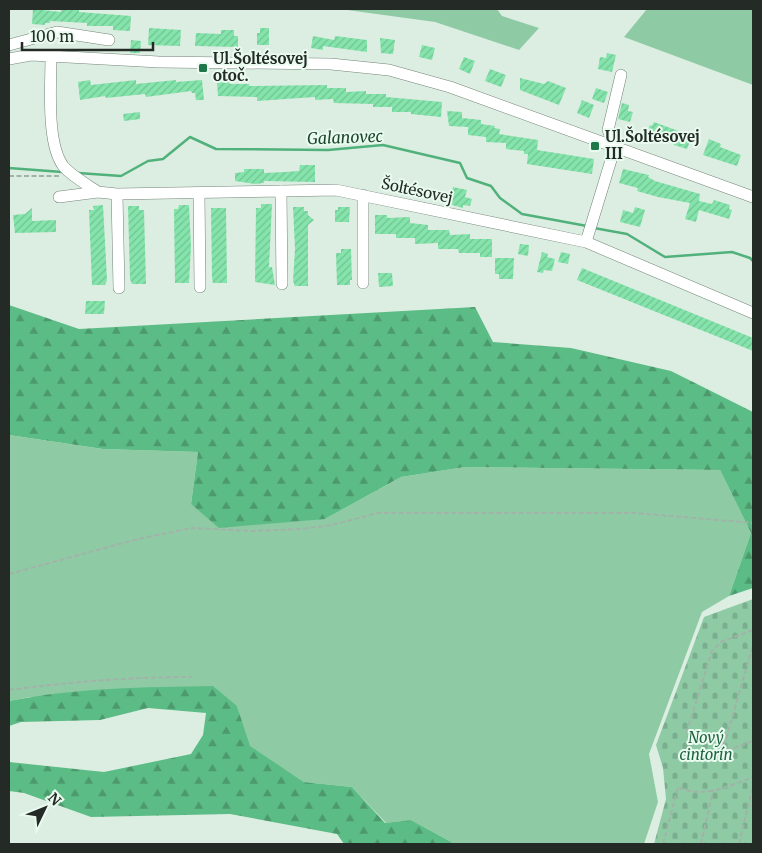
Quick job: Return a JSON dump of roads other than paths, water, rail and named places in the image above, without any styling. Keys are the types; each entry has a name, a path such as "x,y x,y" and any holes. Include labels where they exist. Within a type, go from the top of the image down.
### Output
{"street":[{"path":"9,45 57,32 109,40"},
{"path":"9,59 31,55 159,62 331,64 389,70 450,87 753,197"},
{"path":"51,57 51,100 56,150 64,167 98,192"},
{"path":"586,242 615,147 608,130 621,75"},
{"name":"Šoltésovej","path":"58,197 98,192 117,194 336,190 586,242 753,313"},
{"path":"281,191 282,284"},
{"path":"199,192 200,287"},
{"path":"117,194 119,288"},
{"path":"363,195 363,283"}],"waterway":[{"name":"Galanovec","path":"78,173 121,176 148,161 163,159 190,137 216,149 328,150 383,145 460,163 467,178 491,186 500,198 522,214 587,226"},
{"name":"Galanovec","path":"9,168 62,172"},
{"name":"Galanovec","path":"594,228 627,234 665,257 732,252 750,258 753,261"}],"place":[{"name":"Ul.Šoltésovej otoč.","path":"203,68"},
{"name":"Ul.Šoltésovej III","path":"595,146"}],"park label":[{"name":"Nový cintorín","path":"706,746"}]}
